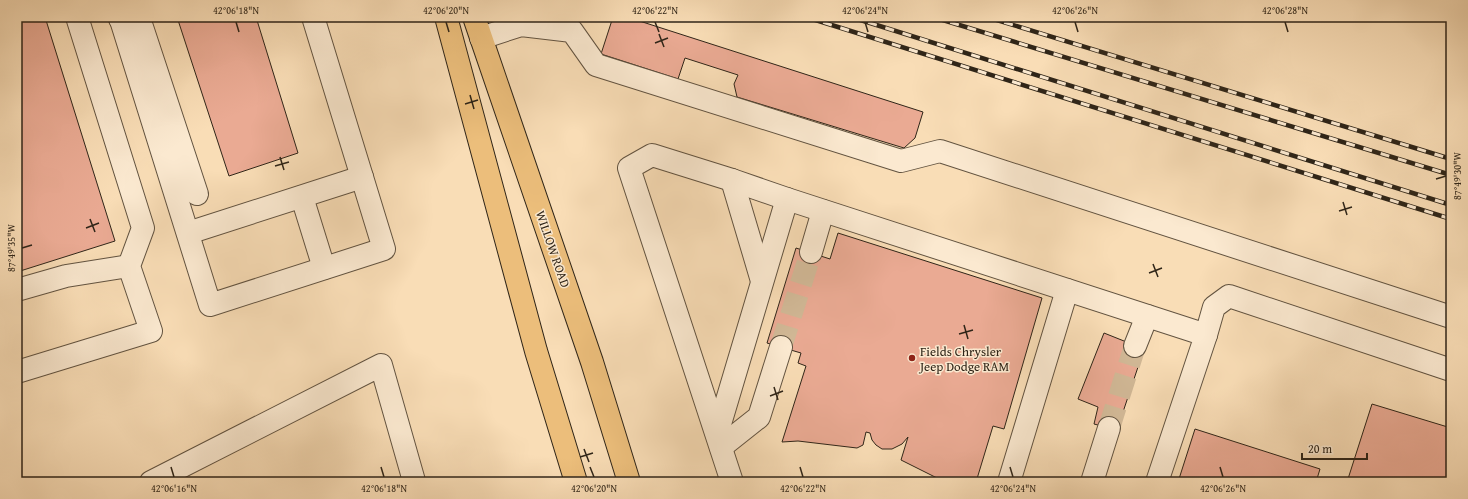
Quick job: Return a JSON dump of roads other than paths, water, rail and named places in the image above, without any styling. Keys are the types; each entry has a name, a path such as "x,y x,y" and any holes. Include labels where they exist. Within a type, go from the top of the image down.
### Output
{"main road":[{"path":"446,17 455,45 536,351 576,482"},
{"name":"WILLOW ROAD","path":"474,17 592,362 629,482"},
{"path":"536,351 561,482"},
{"path":"592,362 616,413 639,482"}],"lane":[{"path":"17,372 151,332 129,266 143,228 77,17"},
{"path":"120,18 210,305 384,249 313,17"},
{"path":"120,18 142,27 197,194"},
{"path":"481,38 521,25 572,32 596,65 901,161 940,151 1451,317"},
{"path":"732,482 629,168 652,155 1206,335"},
{"path":"188,233 362,177"},
{"path":"732,180 762,281"},
{"path":"302,197 324,268"},
{"path":"719,441 762,281 787,199"},
{"path":"810,252 823,211"},
{"path":"17,290 66,276 129,266"},
{"path":"1009,482 1067,290"},
{"path":"1157,482 1214,308 1229,296 1451,370"},
{"path":"1135,346 1147,316"},
{"path":"719,441 759,417 781,347"},
{"path":"151,482 381,365 414,480 412,482"},
{"path":"1092,482 1109,428"}],"tunnel":[{"path":"781,347 811,252"},
{"path":"1109,428 1135,346"}],"railway":[{"path":"806,17 1451,219"},
{"path":"851,17 1451,205"},
{"path":"933,17 1451,175"},
{"path":"987,17 1451,159"}],"place":[{"name":"Fields Chrysler Jeep Dodge RAM","path":"912,358"}]}
